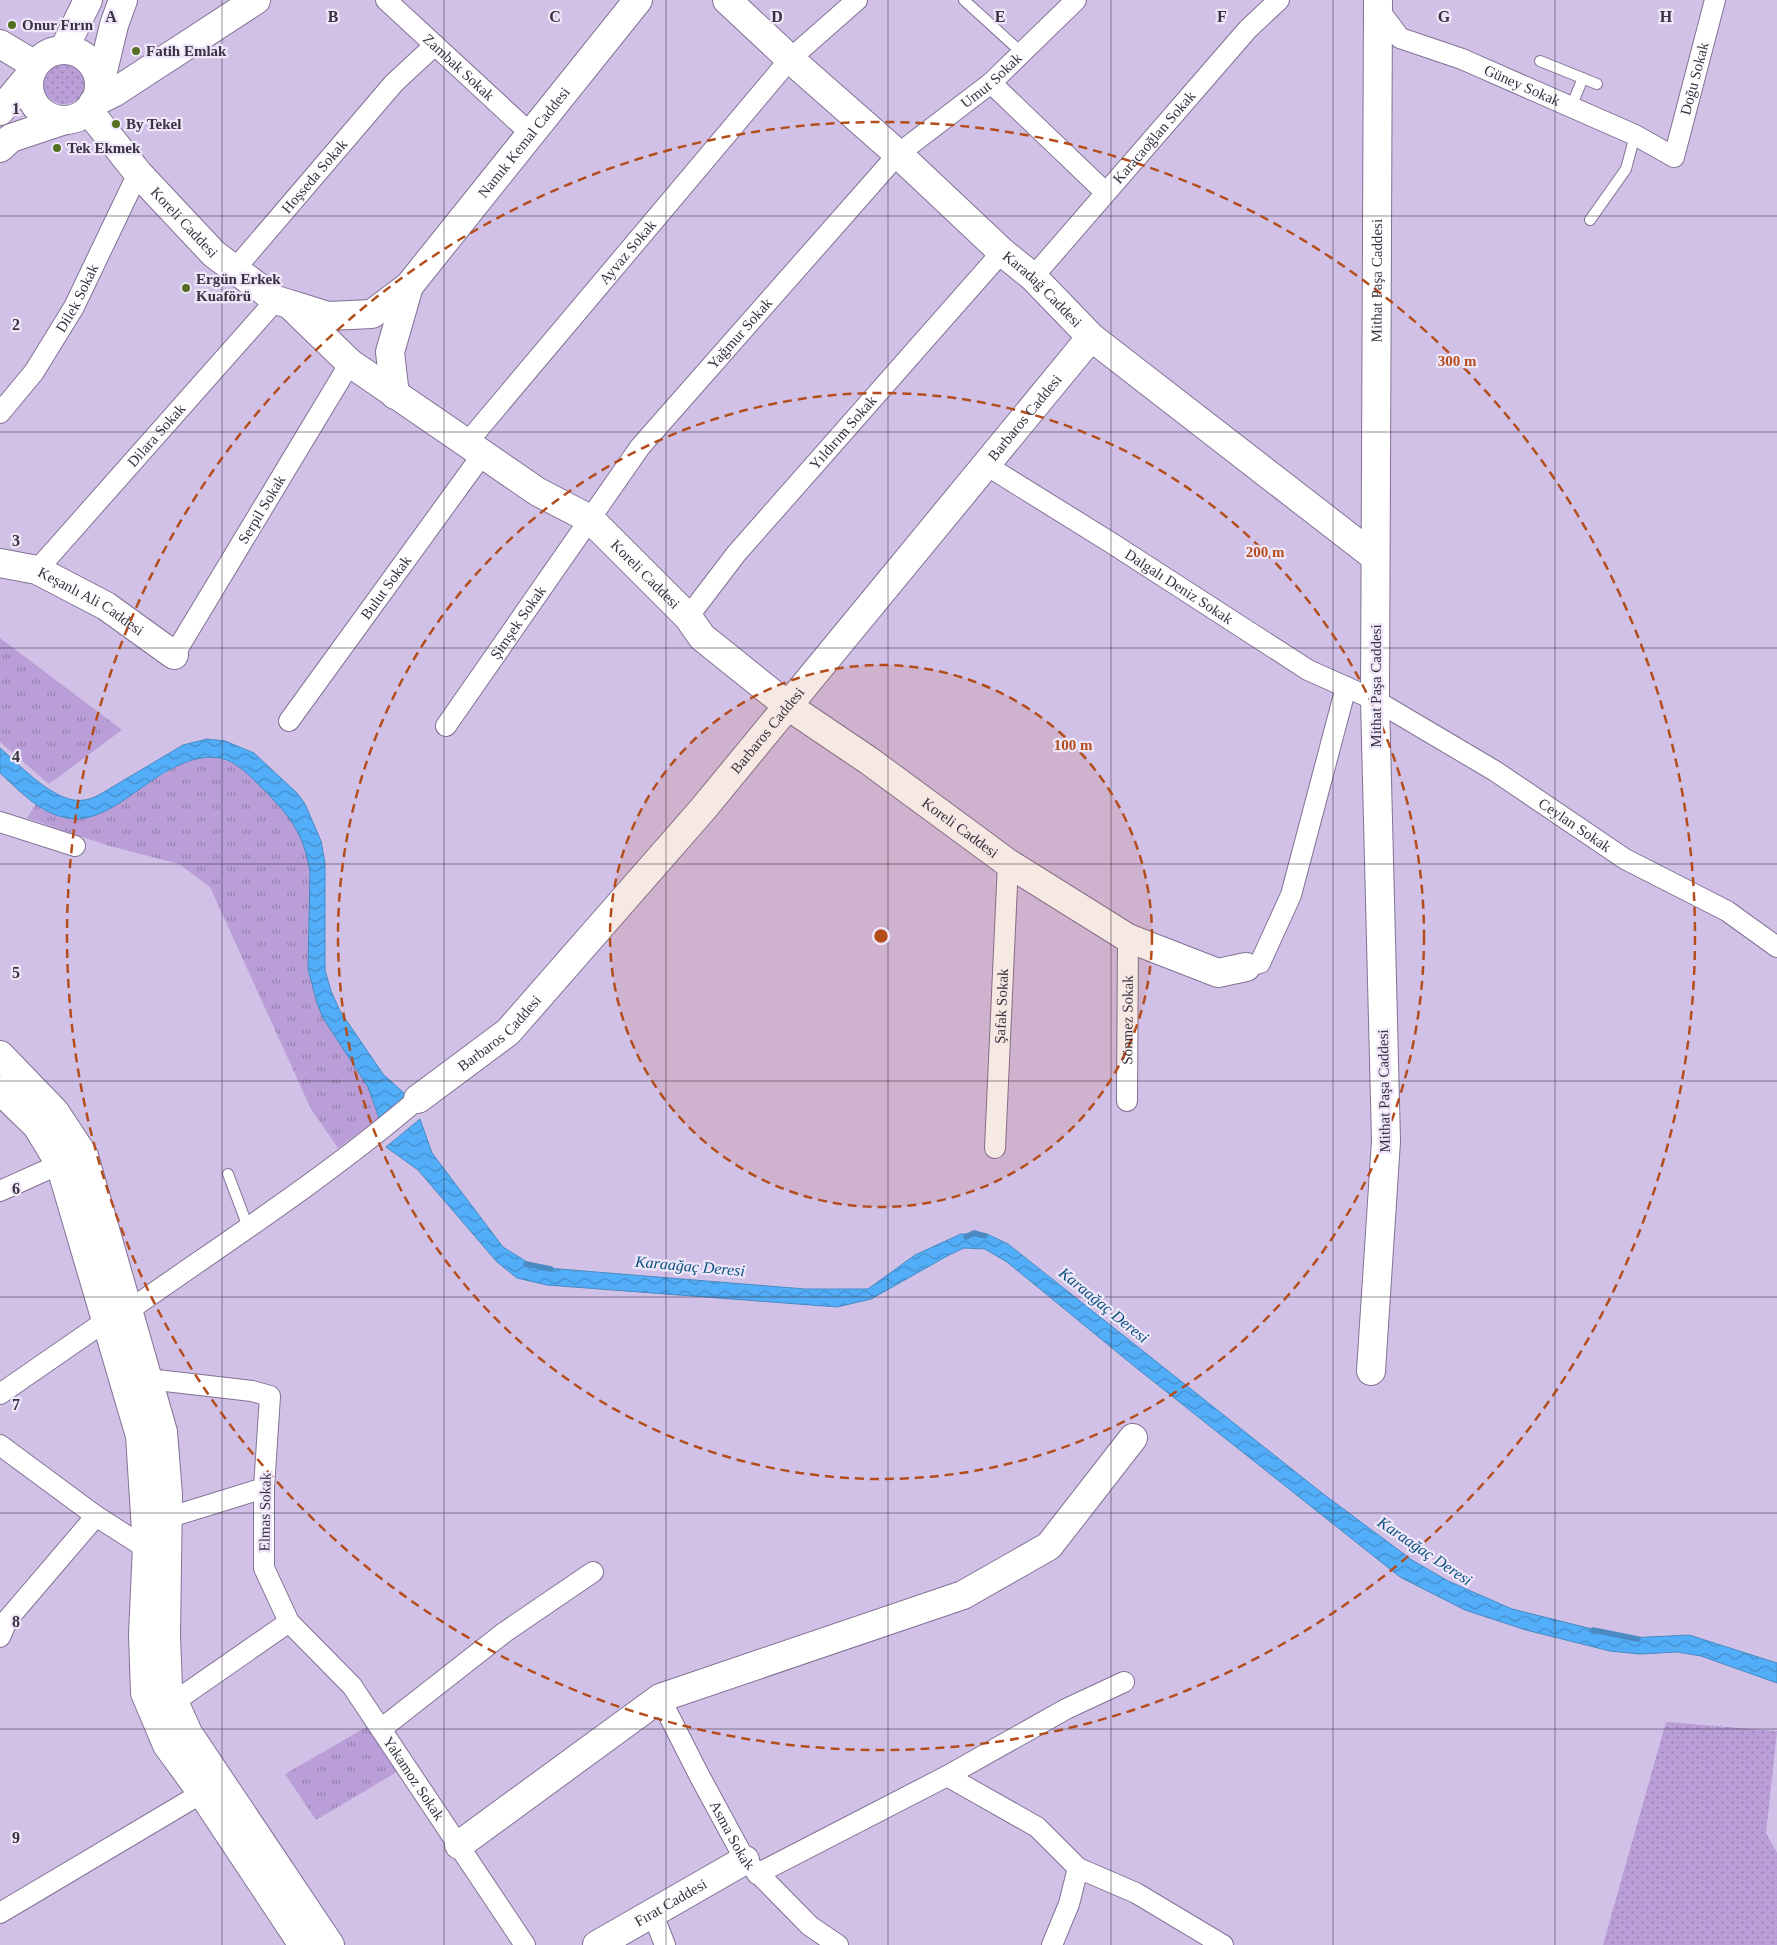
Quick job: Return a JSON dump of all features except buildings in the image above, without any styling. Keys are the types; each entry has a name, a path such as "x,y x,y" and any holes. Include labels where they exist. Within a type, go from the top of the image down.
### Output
{"street":[{"path":"64,50 88,0"},
{"path":"86,105 123,0"},
{"path":"0,148 11,138 116,92 256,0"},
{"name":"Zambak Sokak","path":"386,0 531,134"},
{"name":"Namık Kemal Caddesi","path":"410,286 638,0"},
{"name":"Karadağ Caddesi","path":"727,0 790,59 898,154 1002,252 1033,277 1091,337 1375,557"},
{"name":"Ayvaz Sokak","path":"474,449 790,59 857,0"},
{"name":"Umut Sokak","path":"898,154 991,83 1076,0"},
{"name":"Karacaoğlan Sokak","path":"1033,277 1248,29 1279,0"},
{"name":"Doğu Sokak","path":"1674,157 1715,0"},
{"name":"Güney Sokak","path":"1374,3 1400,38 1462,59 1635,135 1674,157"},
{"name":"Mithat Paşa Caddesi","path":"1371,1371 1386,1141 1375,700 1374,3"},
{"path":"0,44 32,70"},
{"name":"Hoşseda Sokak","path":"235,270 394,83 435,45"},
{"path":"0,111 42,57 53,51 76,52 89,61 98,76 86,105 54,118 36,107 30,92 32,70"},
{"path":"991,83 1105,192"},
{"name":"Koreli Caddesi","path":"86,105 138,173 214,254 283,302 350,363 538,492 590,519 688,617 702,637 788,706 868,760 1008,863 1128,938 1218,973 1246,967"},
{"name":"Yağmur Sokak","path":"590,519 640,447 898,154"},
{"name":"Dilek Sokak","path":"0,413 34,372 74,307 138,173"},
{"name":"Yıldırım Sokak","path":"688,617 736,554 1002,252"},
{"path":"283,302 328,316 372,314 410,286"},
{"path":"396,395 390,352 410,286"},
{"name":"Dilara Sokak","path":"36,570 283,302"},
{"name":"Barbaros Caddesi","path":"418,1099 508,1032 703,808 1091,337"},
{"name":"Serpil Sokak","path":"174,655 350,363"},
{"name":"Bulut Sokak","path":"289,721 474,449"},
{"name":"Dalgalı Deniz Sokak","path":"986,465 1113,544 1308,670 1375,700"},
{"name":"Şimşek Sokak","path":"446,726 590,519"},
{"name":"Keşanlı Ali Caddesi","path":"0,563 36,570 106,606 174,655"},
{"path":"1246,967 1260,963 1291,895 1346,687"},
{"name":"Ceylan Sokak","path":"1375,700 1495,771 1625,859 1726,911 1777,946"},
{"path":"0,822 76,846"},
{"name":"Şafak Sokak","path":"995,1148 1008,863"},
{"name":"Sönmez Sokak","path":"1127,1101 1128,938"},
{"path":"0,1055 55,1112 84,1156 118,1316 140,1436 147,1546 143,1635 146,1693 168,1744 303,1945"},
{"path":"0,1090 37,1126 60,1164 118,1316 148,1379 163,1432 167,1518 168,1688 188,1733 330,1945"},
{"path":"0,1394 248,1228 380,1132 418,1099"},
{"path":"0,1192 60,1164"},
{"name":"Elmas Sokak","path":"148,1379 252,1391 270,1396 264,1488 264,1568 289,1622"},
{"path":"458,1845 660,1698 963,1595 1049,1546 1133,1438"},
{"path":"0,1445 96,1516 138,1544 147,1546"},
{"path":"167,1518 264,1488"},
{"path":"3,1623 96,1516"},
{"path":"381,1729 505,1632 593,1572"},
{"path":"174,1702 289,1622"},
{"name":"Yakamoz Sokak","path":"289,1622 352,1686 525,1945"},
{"path":"751,1867 947,1776 1066,1709 1124,1682"},
{"name":"Asma Sokak","path":"660,1698 699,1775 751,1867 813,1936 838,1945"},
{"path":"947,1776 1037,1827 1078,1868 1136,1892 1223,1945"},
{"path":"0,1913 202,1793"},
{"name":"Fırat Caddesi","path":"597,1945 653,1914 751,1867"},
{"path":"1052,1945 1069,1904 1078,1868"},
{"path":"653,1914 665,1945"}],"lane":[{"path":"964,0 1022,53"},
{"path":"1540,61 1597,84"},
{"path":"1571,107 1582,78"},
{"path":"1590,220 1626,169 1635,135"},
{"path":"228,1174 248,1228"}],"green space":[{"path":"64,62 79,68 85,83 79,98 64,104 49,98 43,83 49,68"},
{"path":"0,638 122,730 49,784 0,742"},
{"path":"209,757 228,761 237,766 266,790 291,819 303,843 310,872 308,969 317,1003 323,1018 368,1087 379,1118 338,1148 311,1109 210,887 179,864 106,845 27,818 36,804 42,809 62,818 159,777 187,760"},
{"path":"1666,1722 1777,1731 1766,1833 1777,1853 1777,1945 1603,1945"},
{"path":"370,1725 400,1770 316,1820 285,1774"}],"water":[{"path":"207,739 225,741 254,753 297,793 305,804 321,841 325,863 325,970 331,991 340,1011 383,1074 406,1095 379,1118 368,1087 323,1018 317,1003 308,969 310,872 304,846 294,825 272,798 250,776 227,760 213,757 199,758 171,769 105,811 94,816 76,819 64,818 34,803 0,773 0,748 50,790 73,800 86,800 99,795 183,745"},
{"path":"420,1119 432,1153 503,1247 535,1267 805,1289 868,1289 915,1255 961,1234 987,1234 1008,1244 1322,1493 1412,1560 1448,1581 1512,1609 1628,1638 1689,1635 1777,1663 1777,1683 1701,1656 1677,1652 1640,1654 1610,1651 1526,1630 1465,1610 1400,1577 1134,1366 1007,1262 985,1249 964,1248 871,1299 837,1307 547,1285 517,1278 497,1262 418,1170 386,1147"}],"waterway":[{"name":"Karaağaç Deresi","path":"966,1237 974,1233 985,1236"},
{"name":"Karaağaç Deresi","path":"526,1264 551,1269"},
{"name":"Karaağaç Deresi","path":"1593,1630 1638,1639"}],"place":[{"name":"Onur Fırın","path":"12,25"},
{"name":"Fatih Emlak","path":"136,51"},
{"name":"By Tekel","path":"116,124"},
{"name":"Tek Ekmek","path":"57,148"},
{"name":"Ergün Erkek Kuaförü","path":"186,288"}]}
